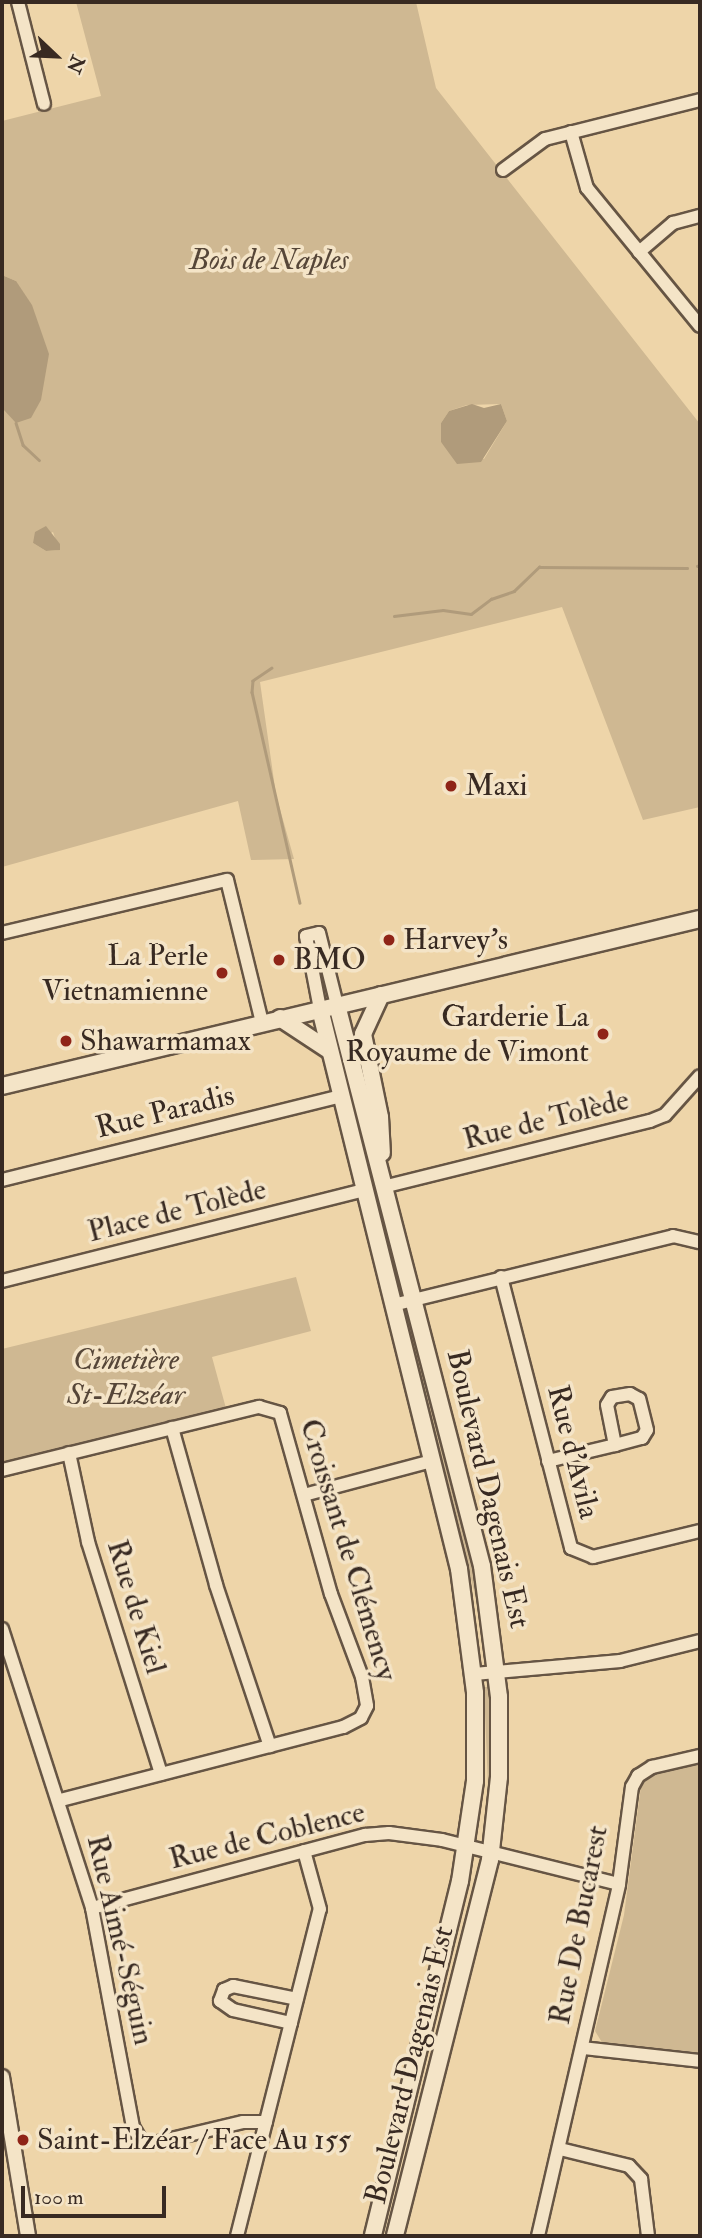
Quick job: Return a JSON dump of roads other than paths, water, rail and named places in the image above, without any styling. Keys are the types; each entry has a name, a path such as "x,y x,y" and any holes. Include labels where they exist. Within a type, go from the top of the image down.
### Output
{"main road":[{"path":"2,1086 700,919"},
{"path":"381,995 365,1021 363,1038 380,1116 385,1179"},
{"name":"Boulevard Dagenais Est","path":"337,1005 385,1179 482,1566 497,1672 499,1766 491,1852 395,2236"},
{"name":"Boulevard Dagenais Est","path":"320,1009 463,1589 474,1674 476,1757 467,1846 373,2236"},
{"path":"280,1018 330,1051"}],"street":[{"path":"18,2 44,104"},
{"path":"503,170 540,141 700,100"},
{"path":"571,132 587,188 700,326"},
{"path":"639,252 673,223 700,216"},
{"path":"2,933 212,881 227,880 232,889 262,1022"},
{"path":"320,1009 306,936 319,933 337,1005"},
{"name":"Rue de Tolède","path":"385,1179 650,1121 670,1110 700,1076"},
{"name":"Rue Paradis","path":"2,1180 341,1096"},
{"name":"Place de Tolède","path":"2,1281 365,1190"},
{"path":"393,1305 673,1236 700,1242"},
{"name":"Rue d'Avila","path":"501,1277 568,1542 575,1553 603,1555 700,1531"},
{"name":"Croissant de Clémency","path":"2,1470 259,1406 280,1413 331,1594 362,1677 367,1706 361,1718 343,1727 61,1800"},
{"path":"172,1428 216,1586 270,1746"},
{"path":"548,1461 615,1445"},
{"name":"Rue de Kiel","path":"69,1453 88,1542 161,1774"},
{"path":"304,1494 432,1461"},
{"name":"Rue Aimé-Séguin","path":"2,1629 61,1800 92,1908 133,2127 141,2141 169,2143 243,2122 266,2122"},
{"path":"474,1674 620,1661 700,1641"},
{"name":"Rue De Bucarest","path":"538,2236 619,1884 625,1823 638,1776 652,1767 700,1756"},
{"name":"Rue de Coblence","path":"92,1908 304,1851 389,1833 467,1846 619,1884"},
{"path":"237,2236 320,1909 304,1851"},
{"path":"291,2023 233,2010 220,2001 224,1990 233,1986 297,1999"},
{"path":"583,2048 700,2061"},
{"path":"2,2077 7,2129 28,2236"},
{"path":"560,2149 629,2166 641,2179 648,2236"}],"waterway":[{"path":"16,423 23,445 39,460"},
{"path":"394,616 443,610 471,614 491,599 514,591 539,567 687,568"},
{"path":"272,668 253,681 252,692 300,903"}],"place":[{"name":"Maxi","path":"451,786"},
{"name":"Harvey's","path":"389,940"},
{"name":"BMO","path":"279,960"},
{"name":"La Perle Vietnamienne","path":"222,973"},
{"name":"Garderie La Royaume de Vimont","path":"603,1034"},
{"name":"Shawarmamax","path":"66,1041"},
{"name":"Saint-Elzéar / Face Au 155","path":"23,2140"}],"park label":[{"name":"Bois de Naples","path":"269,260"},
{"name":"Cimetière St-Elzéar","path":"126,1377"}]}
